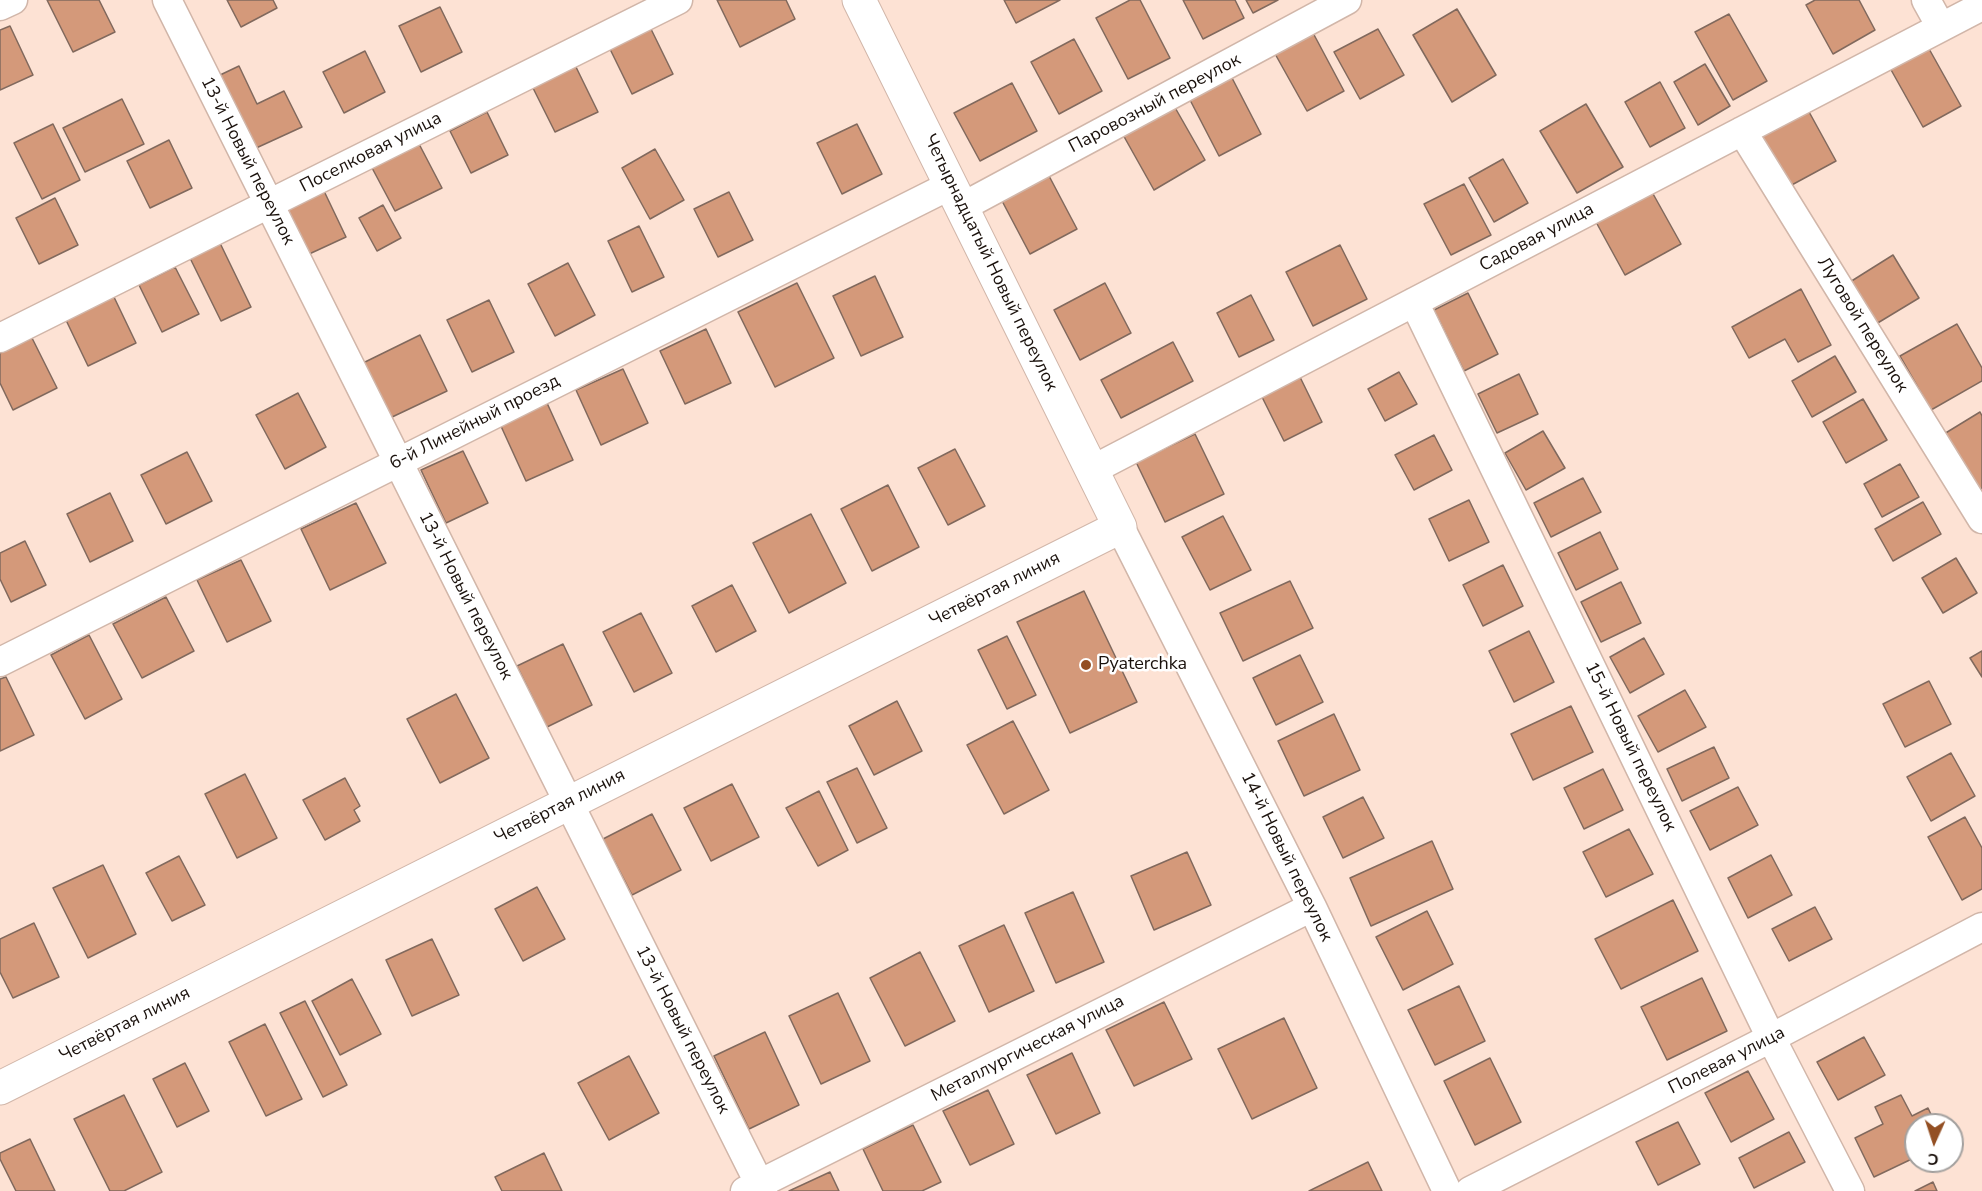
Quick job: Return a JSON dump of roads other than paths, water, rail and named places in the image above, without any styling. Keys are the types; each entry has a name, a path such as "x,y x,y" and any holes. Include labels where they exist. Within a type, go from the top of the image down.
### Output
{"street":[{"path":"0,6 13,0"},
{"name":"13-й Новый переулок","path":"167,0 569,803 756,1189"},
{"name":"Поселковая улица","path":"0,338 678,0"},
{"name":"Четырнадцатый Новый переулок","path":"859,0 1120,527"},
{"name":"Паровозный переулок","path":"956,196 1347,0"},
{"path":"1926,0 1941,27"},
{"name":"Садовая улица","path":"1092,470 1982,6"},
{"name":"Луговой переулок","path":"1742,131 1982,519"},
{"name":"6-й Линейный проезд","path":"0,662 398,462 956,196"},
{"name":"15-й Новый переулок","path":"1414,302 1772,1038 1850,1191"},
{"name":"Четвёртая линия","path":"0,1088 1120,527"},
{"name":"14-й Новый переулок","path":"1120,527 1312,907 1446,1191"},
{"name":"Металлургическая улица","path":"756,1189 1312,907"},
{"name":"Полевая улица","path":"1470,1191 1772,1038 1982,927"}],"place":[{"name":"Pyaterchka","path":"1086,665"}]}
